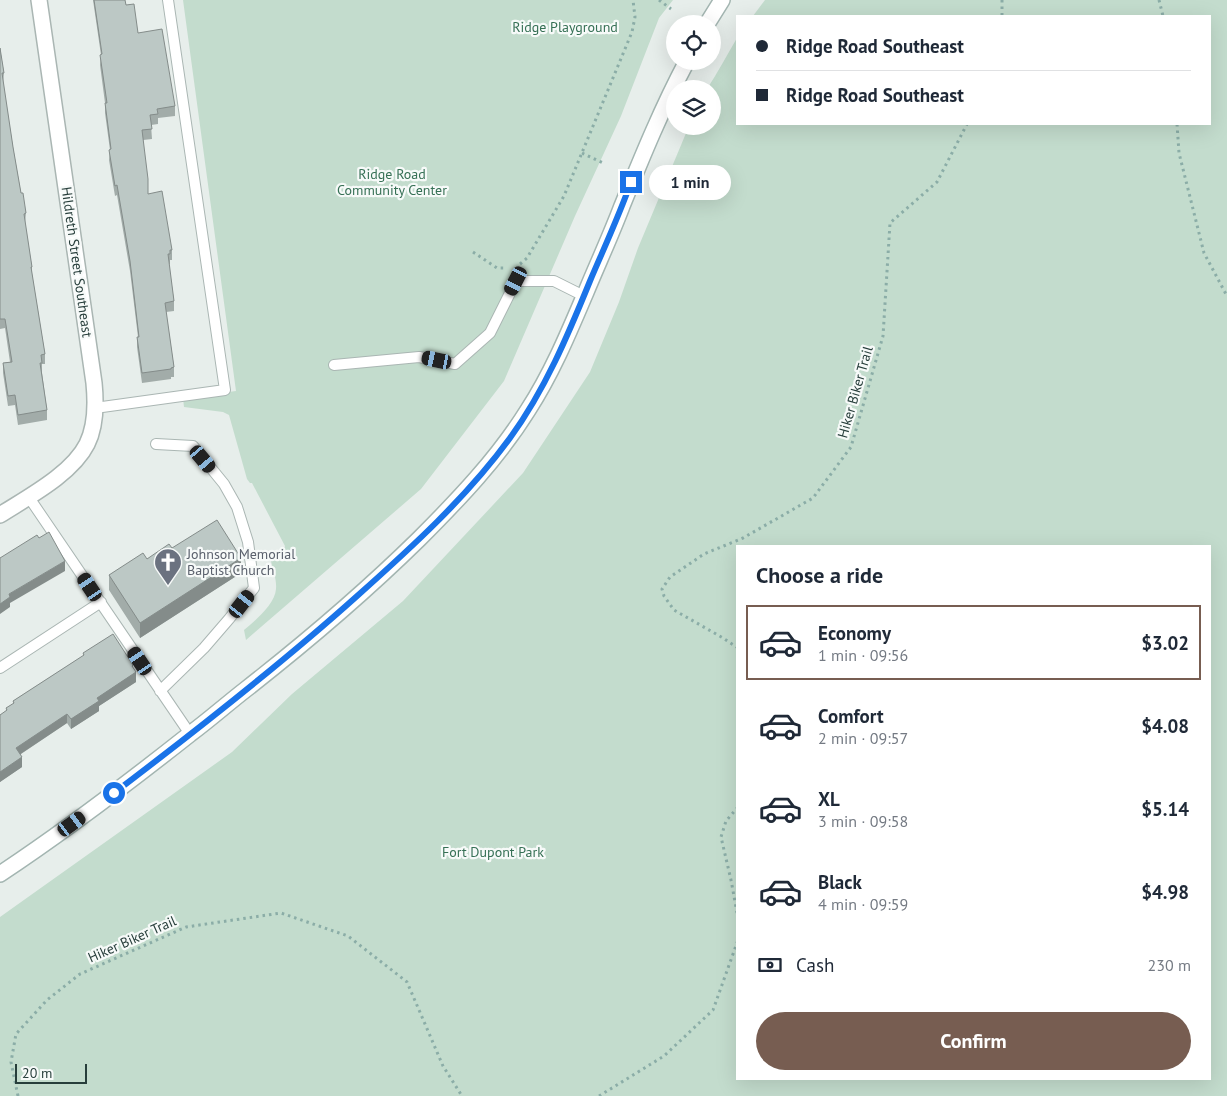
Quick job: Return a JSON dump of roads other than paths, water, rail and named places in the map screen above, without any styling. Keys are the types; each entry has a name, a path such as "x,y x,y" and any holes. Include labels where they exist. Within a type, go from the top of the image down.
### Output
{"main road":[{"name":"Hildreth Street Southeast","path":"0,515 58,477 75,462 87,444 96,408 39,0"},
{"path":"713,15 722,0"},
{"path":"0,874 57,834 190,734 318,631 396,561 467,490 496,456 511,437 545,381 584,296 623,205 634,174 682,70"}],"lane":[{"path":"96,408 224,390 168,0"},
{"path":"334,365 419,357 456,364 490,333 516,281 554,282 584,296"},
{"path":"156,444 193,446 224,484 237,506 248,542 254,588 204,648 160,691"},
{"path":"28,496 190,734"},
{"path":"0,668 101,602"}],"place":[{"name":"Johnson Memorial Baptist Church","path":"168,586"}],"park label":[{"name":"Ridge Playground","path":"565,27"},
{"name":"Ridge Road Community Center","path":"392,182"},
{"name":"Fort Dupont Park","path":"493,852"}]}
